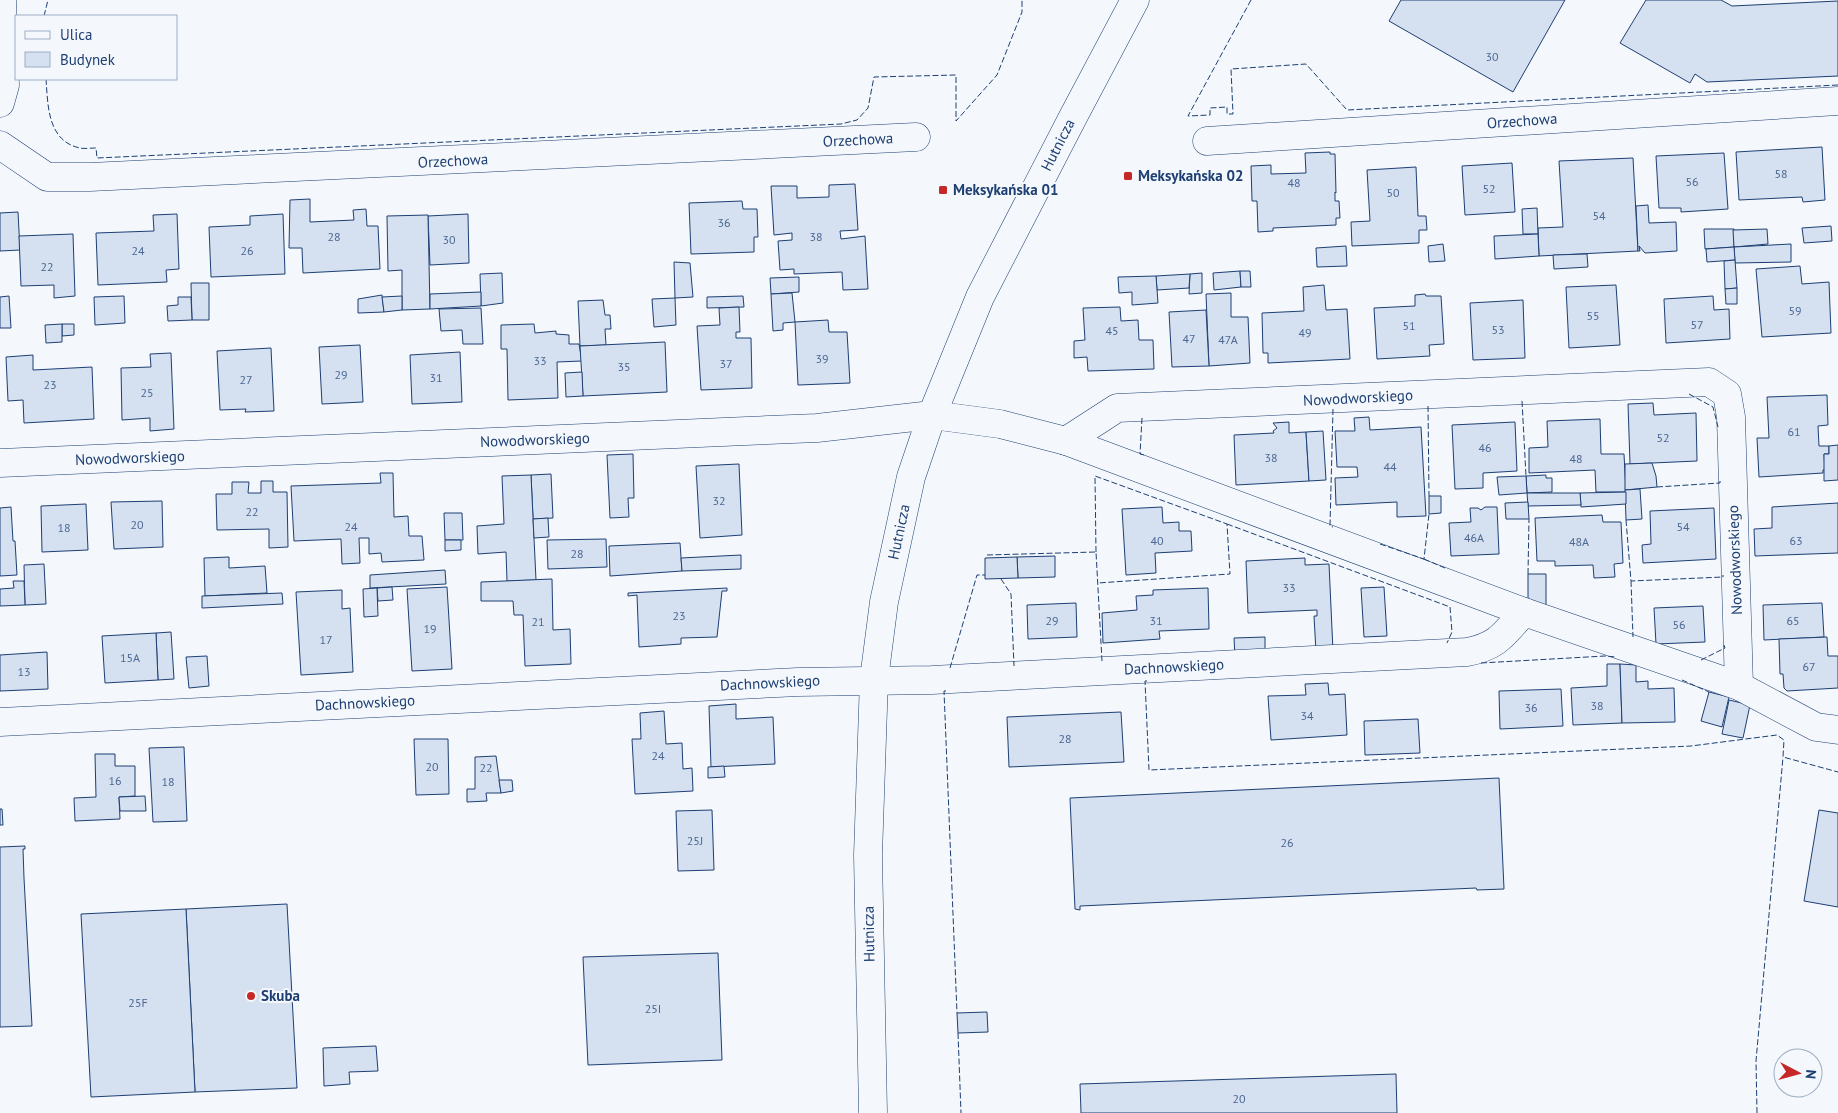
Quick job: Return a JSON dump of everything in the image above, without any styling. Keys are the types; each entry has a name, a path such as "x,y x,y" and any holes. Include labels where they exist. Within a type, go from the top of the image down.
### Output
{"street":[{"path":"0,103 5,85 2,0"},
{"name":"Hutnicza","path":"873,1113 868,855 874,680 884,602 911,477 932,415 980,297 1072,117 1135,0"},
{"name":"Orzechowa","path":"1207,141 1838,101"},
{"name":"Orzechowa","path":"0,145 47,177 90,177 916,137"},
{"name":"Nowodworskiego","path":"0,463 817,428 932,415 1000,424 1066,441 1524,612 1739,686 1731,418 1727,394 1709,382 1117,408 1066,441"},
{"name":"Dachnowskiego","path":"0,722 692,687 874,680 932,680 1467,652 1484,649 1497,641 1524,612"},
{"path":"1739,686 1816,728 1838,730"}],"building":[{"path":"1401,0 1565,0 1513,92 1389,21"},
{"path":"1646,0 1721,0 1732,6 1838,1 1838,76 1707,82 1695,74 1690,83 1620,43"},
{"path":"1822,147 1825,200 1803,202 1802,197 1739,200 1736,152"},
{"path":"1330,152 1330,154 1335,154 1335,201 1339,201 1340,218 1336,218 1336,225 1273,228 1273,231 1258,232 1257,201 1252,201 1251,166 1271,165 1271,174 1306,173 1305,153"},
{"path":"1724,153 1728,209 1681,212 1681,208 1659,208 1656,156"},
{"path":"1633,158 1638,251 1539,256 1538,228 1563,227 1559,161"},
{"path":"1512,163 1515,212 1465,215 1462,166"},
{"path":"1416,167 1418,216 1426,216 1427,230 1419,230 1419,243 1352,246 1351,222 1370,221 1367,170"},
{"path":"855,184 858,230 840,231 841,239 865,236 868,289 843,290 842,272 794,274 794,269 780,270 778,241 792,240 792,233 774,235 771,186 797,186 797,198 829,197 829,185"},
{"path":"310,199 310,222 354,220 353,210 366,209 367,226 378,226 380,269 303,273 302,248 289,248 290,200"},
{"path":"742,201 743,209 757,209 758,237 754,237 754,252 691,254 689,203"},
{"path":"1648,205 1649,223 1676,222 1677,251 1645,253 1639,246 1640,251 1638,251 1636,206"},
{"path":"1537,208 1538,234 1523,234 1522,209"},
{"path":"18,212 20,250 0,251 0,213"},
{"path":"177,214 179,269 166,270 167,282 98,285 96,233 154,231 153,215"},
{"path":"283,214 285,274 211,277 209,227 250,225 250,216"},
{"path":"468,214 469,263 430,265 428,216"},
{"path":"428,215 430,309 402,310 402,270 388,271 387,216"},
{"path":"1831,226 1832,241 1804,243 1802,228"},
{"path":"1704,229 1734,229 1734,247 1705,249"},
{"path":"1767,229 1768,244 1734,247 1733,230"},
{"path":"73,234 75,296 54,298 54,285 21,286 19,236"},
{"path":"1538,234 1539,256 1495,259 1494,236"},
{"path":"1443,244 1445,261 1429,262 1428,246"},
{"path":"1791,244 1791,262 1735,263 1734,247"},
{"path":"1346,246 1347,266 1317,267 1316,248"},
{"path":"1734,247 1735,260 1707,262 1706,249"},
{"path":"1587,254 1588,267 1554,269 1553,255"},
{"path":"1735,260 1737,288 1725,289 1724,261"},
{"path":"674,262 690,263 693,297 675,298"},
{"path":"1800,266 1802,284 1829,282 1831,333 1762,337 1756,269"},
{"path":"1240,271 1241,287 1214,290 1213,273"},
{"path":"1240,271 1250,271 1251,287 1241,287"},
{"path":"502,273 503,303 481,306 480,274"},
{"path":"1202,273 1202,293 1189,294 1190,274"},
{"path":"1190,274 1189,288 1157,290 1156,276"},
{"path":"1156,276 1158,303 1132,305 1132,292 1119,293 1118,277"},
{"path":"799,277 799,292 771,294 770,278"},
{"path":"191,283 209,283 209,320 192,320"},
{"path":"1324,285 1326,310 1347,309 1350,359 1268,363 1268,353 1263,353 1262,313 1304,311 1303,287"},
{"path":"1616,285 1620,345 1569,348 1566,287"},
{"path":"1737,288 1737,304 1726,304 1725,289"},
{"path":"481,292 481,306 430,309 430,294"},
{"path":"792,293 795,322 783,323 783,330 773,331 771,294"},
{"path":"1231,293 1231,317 1248,317 1250,363 1209,366 1206,294"},
{"path":"1425,294 1426,296 1441,296 1444,344 1429,345 1430,356 1377,359 1374,308 1415,306 1415,295"},
{"path":"382,295 384,312 358,313 358,299"},
{"path":"9,296 11,328 0,328 0,297"},
{"path":"124,296 125,323 95,325 94,297"},
{"path":"402,296 402,310 384,312 382,297"},
{"path":"743,296 744,307 707,308 707,297"},
{"path":"1713,296 1714,310 1729,309 1730,339 1666,343 1664,299"},
{"path":"178,297 191,297 192,320 168,321 167,306 178,305"},
{"path":"675,298 676,325 654,327 652,299"},
{"path":"603,300 605,315 610,315 611,329 605,329 606,345 580,346 578,301"},
{"path":"1523,300 1525,358 1473,360 1470,303"},
{"path":"739,307 740,332 736,332 736,338 751,338 752,388 701,390 697,326 720,325 719,308"},
{"path":"1120,307 1121,321 1138,320 1139,340 1153,340 1154,369 1088,371 1087,357 1074,358 1074,341 1085,340 1083,308"},
{"path":"481,308 483,344 463,344 462,330 441,331 439,309"},
{"path":"1206,310 1209,366 1172,367 1169,312"},
{"path":"828,320 829,332 847,332 850,383 798,385 795,322"},
{"path":"62,324 74,324 74,335 62,336"},
{"path":"62,324 62,342 46,343 45,325"},
{"path":"534,324 535,333 556,331 556,334 569,335 569,344 579,344 582,361 557,362 558,398 508,400 507,349 501,349 501,325"},
{"path":"665,342 667,392 583,396 580,346"},
{"path":"360,345 363,402 322,404 319,347"},
{"path":"271,348 274,411 245,412 246,409 220,410 217,351"},
{"path":"460,352 462,402 412,404 410,355"},
{"path":"171,353 174,429 150,431 150,418 122,420 121,368 151,367 150,354"},
{"path":"33,355 33,370 92,367 94,419 24,423 23,400 8,401 6,357"},
{"path":"582,372 583,396 566,397 565,373"},
{"path":"1827,395 1828,425 1818,426 1819,446 1829,446 1829,454 1824,454 1825,470 1823,470 1823,473 1759,477 1757,438 1769,438 1767,397"},
{"path":"1653,403 1654,415 1696,413 1697,461 1630,464 1628,404"},
{"path":"1369,417 1370,430 1421,427 1426,516 1397,517 1397,502 1336,505 1335,478 1358,477 1357,467 1337,467 1335,431 1355,431 1354,418"},
{"path":"1600,419 1601,454 1624,454 1626,492 1596,492 1595,470 1529,473 1529,448 1548,447 1547,421"},
{"path":"1289,422 1289,433 1306,432 1309,481 1236,485 1234,435 1274,433 1273,431 1277,428 1273,423"},
{"path":"1515,422 1517,471 1483,473 1483,488 1455,489 1452,425"},
{"path":"1323,431 1326,480 1309,481 1306,432"},
{"path":"1838,445 1838,480 1824,481 1824,454 1829,454 1829,446"},
{"path":"633,454 634,498 628,498 629,517 610,518 607,455"},
{"path":"1652,463 1657,487 1625,490 1625,464"},
{"path":"739,464 742,535 700,538 696,466"},
{"path":"380,473 393,473 394,517 408,516 409,536 422,536 424,560 382,562 381,553 369,554 369,538 359,538 360,563 342,564 341,539 294,541 291,486 381,483"},
{"path":"551,474 553,518 533,519 531,475"},
{"path":"531,475 536,580 507,581 506,552 478,554 477,526 504,524 502,476"},
{"path":"1546,475 1546,478 1552,478 1552,492 1527,493 1526,476"},
{"path":"1526,476 1527,493 1499,495 1497,477"},
{"path":"261,481 273,481 273,492 287,492 288,547 269,548 269,529 217,530 216,494 232,494 232,482 249,482 248,493 261,493"},
{"path":"1640,489 1642,519 1626,520 1625,490"},
{"path":"1626,492 1626,504 1581,507 1580,493"},
{"path":"1527,493 1580,493 1581,505 1528,506"},
{"path":"1429,496 1441,496 1441,513 1429,514"},
{"path":"162,501 163,547 114,549 111,502"},
{"path":"1528,502 1529,519 1506,519 1505,503"},
{"path":"1838,503 1838,553 1755,556 1754,529 1772,528 1772,507"},
{"path":"86,504 88,550 42,552 41,506"},
{"path":"11,507 17,575 0,576 0,508"},
{"path":"1162,507 1163,523 1179,522 1179,531 1191,531 1192,551 1155,553 1156,573 1126,575 1122,509"},
{"path":"1485,507 1497,507 1499,554 1451,556 1449,523 1471,522 1470,508 1481,510"},
{"path":"1714,508 1716,559 1643,563 1642,545 1651,544 1650,511"},
{"path":"444,513 462,513 463,540 445,540"},
{"path":"1602,515 1603,522 1621,522 1623,563 1614,564 1615,577 1594,578 1593,565 1555,566 1555,561 1537,561 1535,518"},
{"path":"548,518 549,537 534,538 533,519"},
{"path":"606,539 607,567 548,569 547,540"},
{"path":"445,540 461,540 461,550 445,551"},
{"path":"680,543 682,571 610,576 609,546"},
{"path":"741,555 741,569 682,571 681,558"},
{"path":"1055,556 1055,577 1018,578 1017,557"},
{"path":"229,557 229,568 265,566 267,593 205,596 204,558"},
{"path":"1017,557 1018,578 985,579 985,558"},
{"path":"1305,558 1305,565 1329,564 1333,651 1316,652 1314,616 1317,616 1317,610 1248,613 1246,561"},
{"path":"44,564 46,604 25,605 24,565"},
{"path":"445,570 446,584 370,588 370,575"},
{"path":"1528,574 1546,574 1546,609 1528,602"},
{"path":"552,579 553,630 570,629 571,664 525,666 523,615 514,615 513,601 481,601 481,582"},
{"path":"13,581 24,581 25,605 0,606 0,589 14,588"},
{"path":"392,587 393,600 378,601 377,588"},
{"path":"447,587 452,669 412,671 407,589"},
{"path":"1384,587 1387,636 1364,637 1361,588"},
{"path":"377,588 378,616 364,617 363,589"},
{"path":"727,588 727,591 722,591 717,637 681,638 681,644 639,647 637,595 628,596 628,593"},
{"path":"1208,588 1209,629 1159,631 1160,639 1103,643 1102,613 1137,610 1136,596 1153,595 1153,590"},
{"path":"342,590 342,609 350,608 353,672 301,675 296,592"},
{"path":"282,593 283,604 202,608 202,596"},
{"path":"1076,603 1077,637 1028,639 1027,605"},
{"path":"1822,603 1824,637 1764,640 1763,605"},
{"path":"1703,606 1705,642 1656,644 1654,608"},
{"path":"171,632 174,679 158,680 156,633"},
{"path":"156,633 158,680 105,683 102,636"},
{"path":"1265,637 1265,657 1235,657 1234,638"},
{"path":"1827,637 1828,656 1838,656 1838,688 1787,691 1784,688 1783,674 1780,674 1779,639"},
{"path":"47,652 48,689 0,691 0,655"},
{"path":"207,656 209,686 189,688 186,657"},
{"path":"1607,664 1620,664 1622,723 1573,725 1571,688 1607,686"},
{"path":"1620,664 1636,665 1636,682 1648,681 1648,689 1674,688 1675,722 1622,723"},
{"path":"1328,683 1329,695 1345,694 1347,735 1271,740 1268,696 1306,695 1305,684"},
{"path":"1561,689 1563,726 1500,729 1499,691"},
{"path":"1709,692 1729,697 1722,727 1701,721"},
{"path":"1729,700 1750,705 1743,738 1722,734"},
{"path":"736,704 736,719 773,717 775,764 711,767 709,706"},
{"path":"664,711 666,744 682,743 683,769 692,768 693,791 635,794 632,739 641,739 640,713"},
{"path":"1121,712 1124,762 1009,767 1007,717"},
{"path":"1418,719 1420,753 1365,755 1364,721"},
{"path":"414,739 448,739 449,794 416,795"},
{"path":"184,747 187,821 153,822 149,748"},
{"path":"95,754 115,754 115,766 135,766 135,796 119,797 120,819 75,821 74,798 96,797"},
{"path":"496,756 501,793 486,793 487,801 467,802 467,789 475,789 475,757"},
{"path":"724,766 725,777 708,778 708,767"},
{"path":"1499,778 1504,889 1477,890 1476,888 1080,906 1080,910 1075,909 1070,798"},
{"path":"499,780 512,780 513,791 501,793"},
{"path":"145,796 146,811 120,811 119,797"},
{"path":"0,809 2,809 3,825 0,825"},
{"path":"712,810 714,870 678,871 676,811"},
{"path":"1819,810 1838,813 1838,907 1804,901"},
{"path":"25,846 25,849 23,849 24,878 32,1026 0,1027 0,847"},
{"path":"287,904 297,1088 195,1092 186,909"},
{"path":"186,909 195,1092 91,1097 81,914"},
{"path":"718,953 722,1060 588,1065 583,957"},
{"path":"987,1012 988,1032 958,1033 957,1013"},
{"path":"376,1046 378,1071 349,1072 350,1084 324,1086 323,1048"},
{"path":"1396,1074 1397,1113 1081,1113 1080,1084"}],"fence":[{"path":"44,15 48,0"},
{"path":"46,80 49,110 55,130 69,144 82,148 96,148 97,158 841,124 857,120 868,108 874,77 956,75 956,121 997,75 1022,12 1022,0"},
{"path":"1251,0 1188,116 1210,115 1210,108 1227,107 1227,114 1233,114 1231,69 1306,64 1347,110 1838,85"},
{"path":"1689,394 1713,407 1718,427"},
{"path":"1522,401 1526,476"},
{"path":"1428,406 1429,496"},
{"path":"1333,409 1330,526 1333,527"},
{"path":"1142,418 1140,454 1144,455"},
{"path":"1096,552 1095,476 1227,524 1230,574 1098,583"},
{"path":"1657,487 1720,483 1720,481"},
{"path":"1380,544 1424,559 1429,514"},
{"path":"1528,574 1529,519"},
{"path":"1626,520 1631,581 1723,577 1723,575"},
{"path":"1227,524 1450,607 1452,632 1447,643"},
{"path":"987,555 1096,552 1102,661"},
{"path":"1424,559 1445,568"},
{"path":"950,668 977,575 985,575"},
{"path":"1001,579 1011,594 1014,666"},
{"path":"1631,581 1633,637"},
{"path":"1701,660 1725,648 1724,645"},
{"path":"1481,663 1616,657"},
{"path":"1682,680 1709,692"},
{"path":"1147,681 1145,681 1149,770 1691,746 1777,735 1784,740 1783,757 1838,772"},
{"path":"946,691 944,691 957,1013"},
{"path":"1757,1113 1756,1061 1783,757"},
{"path":"958,1033 961,1113"}],"place":[{"name":"Meksykańska 02","path":"1128,176"},
{"name":"Meksykańska 01","path":"943,190"},
{"name":"Skuba","path":"251,996"}]}
